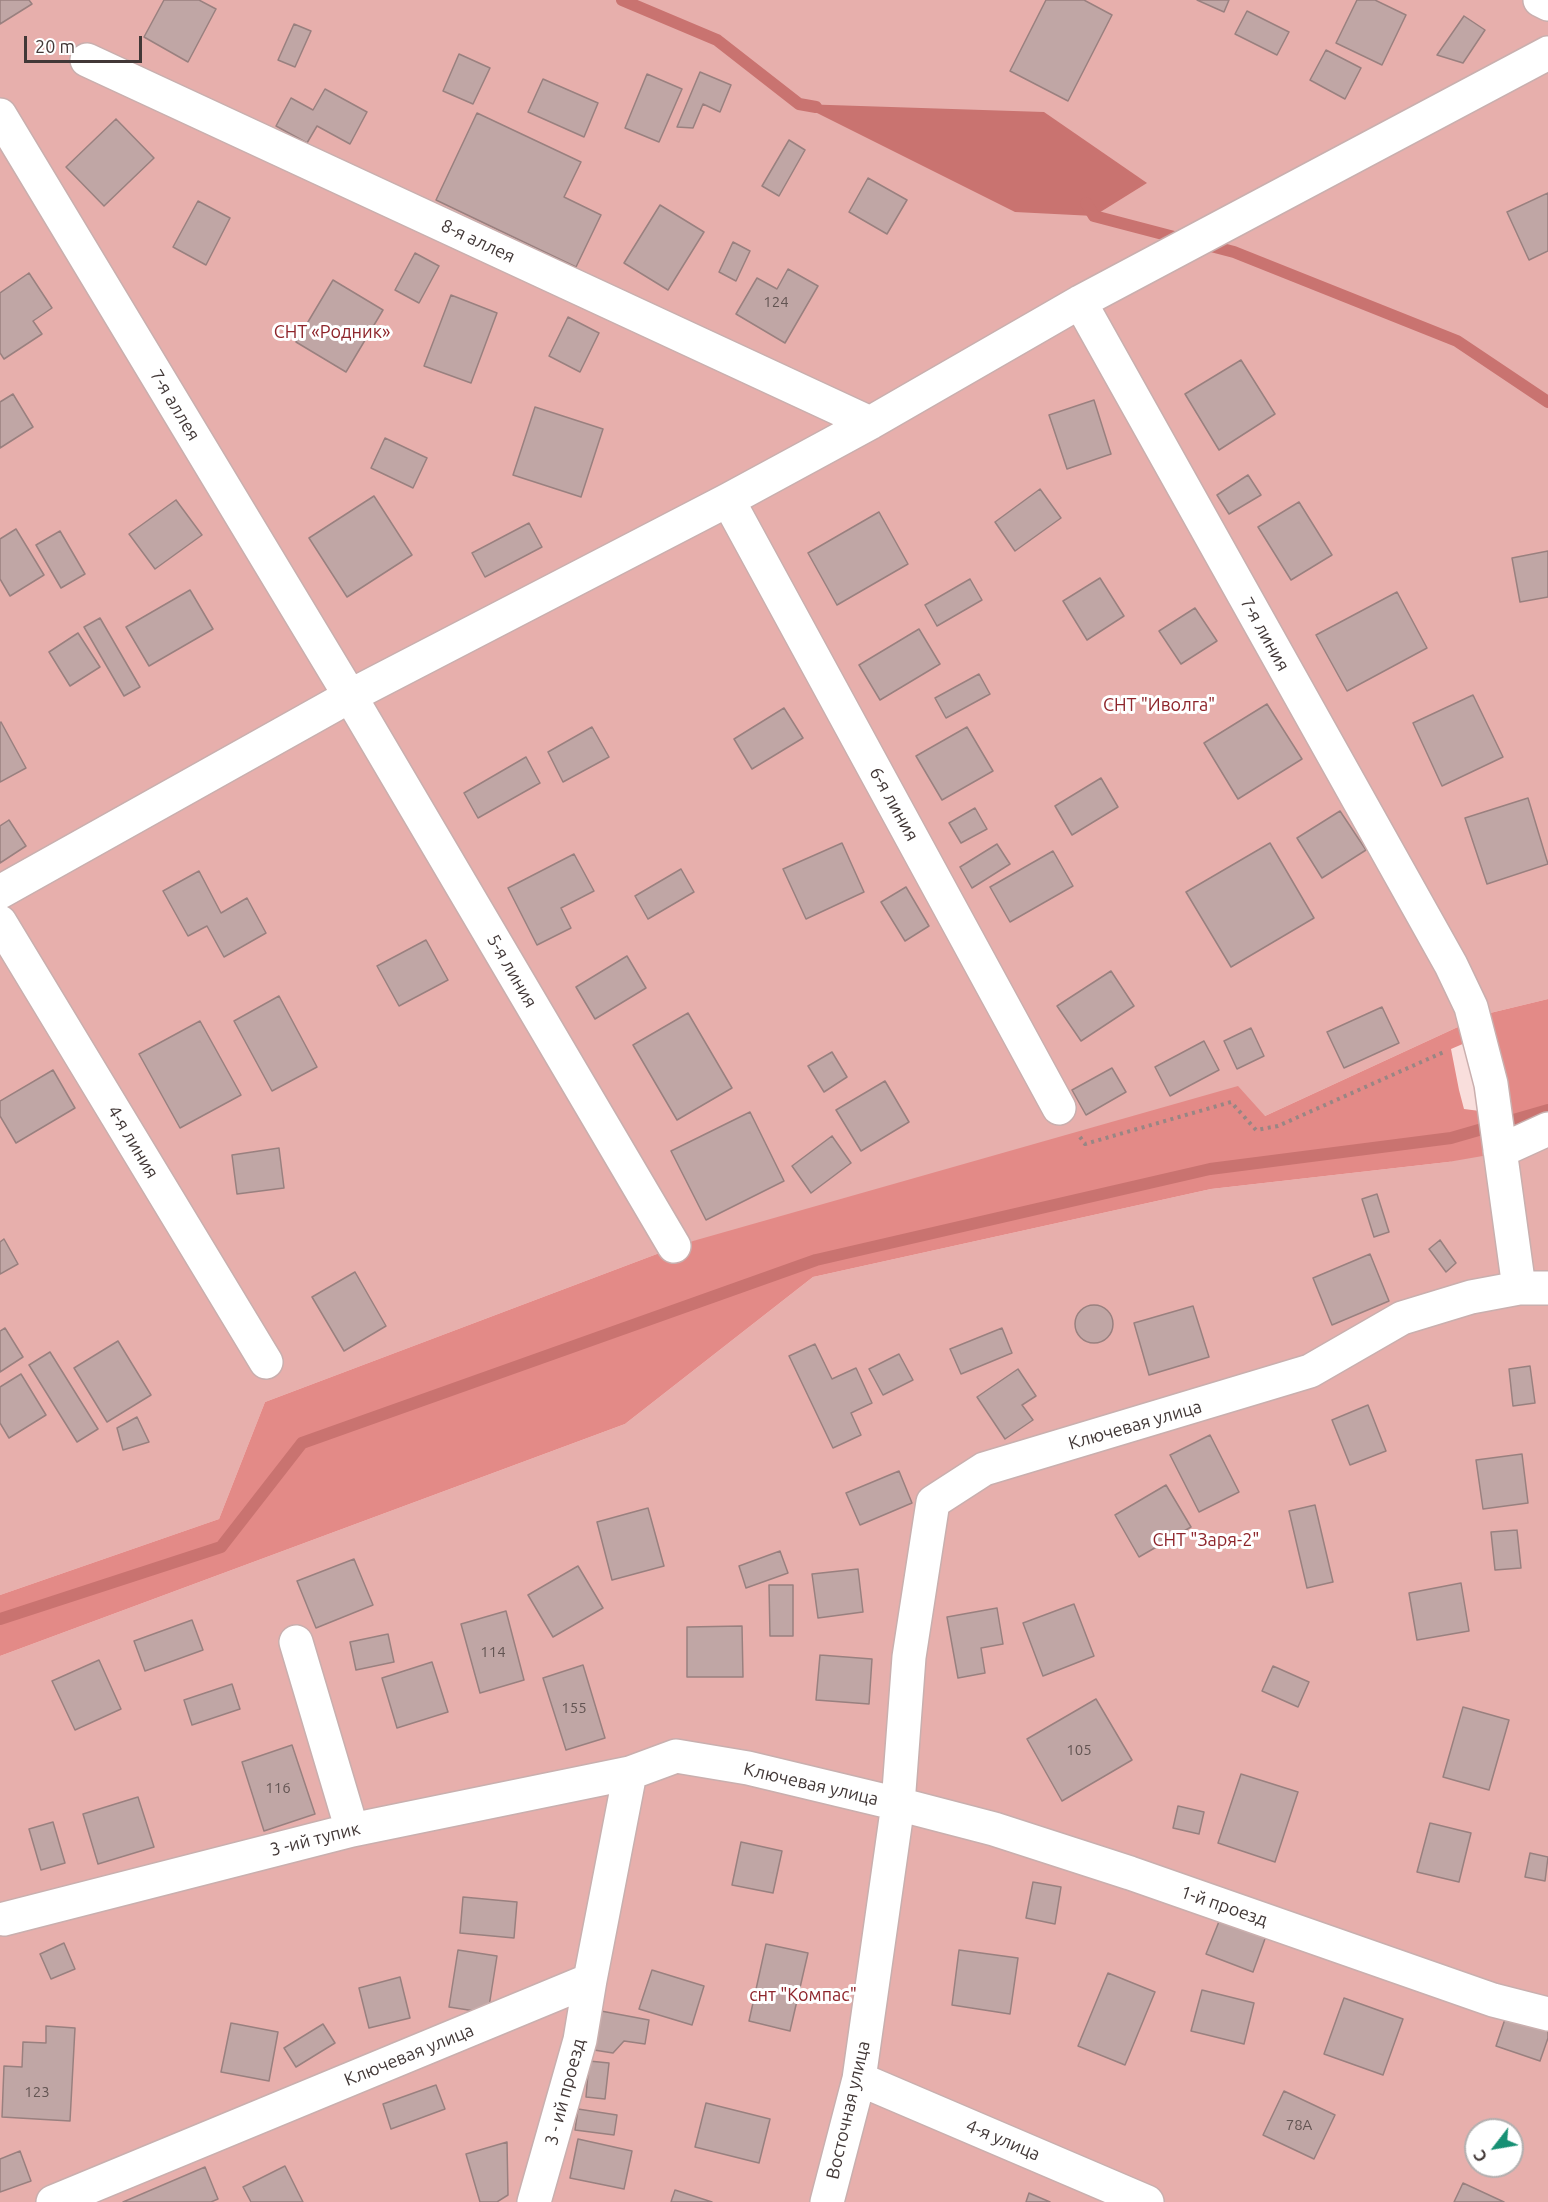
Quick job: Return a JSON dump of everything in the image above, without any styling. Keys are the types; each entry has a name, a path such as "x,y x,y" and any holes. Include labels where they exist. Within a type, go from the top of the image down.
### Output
{"street":[{"path":"1540,0 1548,4"},
{"path":"0,892 350,696 728,500 870,423 1080,302 1548,53"},
{"name":"8-я аллея","path":"87,60 870,423"},
{"name":"7-я аллея","path":"0,115 350,696"},
{"name":"7-я линия","path":"1080,302 1451,965 1471,1007 1491,1084 1498,1135 1533,1288"},
{"name":"6-я линия","path":"728,500 1059,1108"},
{"name":"5-я линия","path":"350,696 674,1246"},
{"name":"4-я линия","path":"0,922 266,1362"},
{"path":"1498,1135 1548,1130"},
{"name":"Ключевая улица","path":"630,1773 676,1756 748,1768 898,1804 909,1657 933,1502 984,1469 1310,1371 1402,1318 1469,1298 1533,1288"},
{"path":"296,1642 352,1830"},
{"path":"590,1980 630,1773"},
{"name":"3 -ий тупик","path":"4,1919 352,1830 630,1773"},
{"name":"1-й проезд","path":"898,1804 1005,1833 1130,1873 1493,2001 1548,2014"},
{"name":"Восточная улица","path":"827,2202 860,2079 898,1804"},
{"name":"Ключевая улица","path":"53,2202 590,1980"},
{"name":"3 - ий проезд","path":"534,2202 580,2040 590,1980"},
{"name":"4-я улица","path":"860,2079 1147,2202"}],"path":[{"path":"1059,1108 1085,1144 1231,1102 1256,1130 1278,1126 1479,1037"}],"green space":[{"name":"СНТ \"Иволга\"","path":"0,0 1548,0 1548,999 1486,1014 1265,1116 686,1243 265,1402 219,1519 0,1595"},
{"name":"СНТ \"Заря-2\"","path":"1548,1131 1548,2202 0,2202 0,1656 625,1424 813,1277 1211,1189 1448,1162"}],"shaded area":[{"path":"799,104 1044,112 1147,183 1094,216 1015,212"},
{"path":"1548,999 1548,1131 1500,1153 1448,1162 1211,1189 813,1277 625,1424 0,1656 0,1595 219,1519 265,1402 686,1243 1238,1086 1265,1116 1486,1014","holes":["1479,1037 1496,1113 1464,1109 1451,1049"]}],"building":[{"path":"0,0 29,0 32,4 0,24"},
{"path":"164,0 199,0 216,9 188,62 144,37"},
{"path":"1046,0 1084,0 1112,15 1068,101 1010,71"},
{"path":"1197,0 1229,0 1224,12"},
{"path":"1357,0 1375,0 1406,15 1382,65 1336,43"},
{"path":"1247,11 1289,32 1277,55 1235,34"},
{"path":"1464,16 1485,30 1463,63 1437,55"},
{"path":"294,24 311,31 295,67 278,60"},
{"path":"1326,50 1361,68 1345,99 1310,80"},
{"path":"459,54 490,68 473,104 443,91"},
{"path":"700,72 731,85 720,112 703,104 693,128 677,127"},
{"path":"647,74 682,89 659,142 625,128"},
{"path":"543,79 598,103 584,137 528,112"},
{"path":"325,89 367,112 350,144 317,126 307,143 276,126 291,98 313,110"},
{"path":"477,113 581,162 564,197 601,215 576,267 436,200"},
{"path":"116,119 154,158 104,206 66,167"},
{"path":"789,140 805,150 779,196 762,186"},
{"path":"868,178 907,200 887,234 849,212"},
{"path":"1548,193 1548,251 1529,260 1507,212"},
{"path":"198,201 230,218 206,265 173,247"},
{"path":"660,205 704,232 668,290 624,263"},
{"path":"733,242 750,251 736,281 719,272"},
{"path":"415,253 439,266 419,303 395,290"},
{"path":"788,269 818,286 785,343 736,314 757,278 777,289"},
{"path":"29,273 52,308 33,321 42,334 4,359 0,353 0,293"},
{"path":"333,280 383,310 346,372 296,342"},
{"path":"451,295 497,313 471,383 424,366"},
{"path":"568,317 599,333 580,372 549,356"},
{"path":"1241,360 1275,414 1219,450 1185,394"},
{"path":"13,394 33,427 0,448 0,402"},
{"path":"1094,400 1111,454 1067,469 1049,415"},
{"path":"535,407 603,429 581,497 513,475"},
{"path":"385,438 427,458 413,488 371,468"},
{"path":"1248,475 1261,495 1229,514 1217,495"},
{"path":"1040,489 1061,518 1015,551 995,522"},
{"path":"374,496 412,555 347,597 309,538"},
{"path":"176,500 202,535 155,569 129,534"},
{"path":"1299,502 1332,555 1291,580 1258,527"},
{"path":"879,512 908,564 837,605 808,553"},
{"path":"529,523 542,547 485,577 472,553"},
{"path":"16,529 44,575 10,596 0,579 0,539"},
{"path":"60,531 85,574 61,588 36,545"},
{"path":"1548,551 1548,597 1520,602 1512,558"},
{"path":"1100,578 1124,616 1087,640 1063,601"},
{"path":"970,579 982,600 937,626 925,605"},
{"path":"190,590 213,629 149,666 126,627"},
{"path":"1397,592 1427,648 1347,691 1316,635"},
{"path":"1195,608 1217,641 1181,664 1159,631"},
{"path":"100,618 140,687 124,696 84,627"},
{"path":"919,629 940,664 880,700 859,665"},
{"path":"78,633 100,667 70,686 49,652"},
{"path":"979,674 990,694 946,718 935,698"},
{"path":"1473,695 1503,757 1442,786 1413,723"},
{"path":"1267,704 1302,759 1238,799 1204,743"},
{"path":"784,708 803,738 752,769 734,739"},
{"path":"0,723 26,768 0,782"},
{"path":"592,727 609,757 563,782 548,752"},
{"path":"967,727 993,771 942,800 916,756"},
{"path":"526,757 540,783 478,818 464,793"},
{"path":"1101,778 1118,807 1072,835 1055,806"},
{"path":"1528,798 1548,864 1487,884 1465,818"},
{"path":"975,808 987,829 961,843 949,823"},
{"path":"1340,811 1366,850 1322,878 1297,838"},
{"path":"9,820 26,846 0,863 0,826"},
{"path":"842,843 864,892 806,919 783,869"},
{"path":"1270,843 1314,918 1231,967 1186,892"},
{"path":"997,844 1010,864 972,888 960,867"},
{"path":"1053,851 1073,886 1010,922 990,887"},
{"path":"574,854 594,891 561,908 571,928 537,945 508,888"},
{"path":"681,869 694,892 648,919 635,896"},
{"path":"199,871 221,913 247,898 266,933 224,957 207,926 188,936 163,891"},
{"path":"906,887 929,926 905,941 881,902"},
{"path":"426,940 448,980 399,1006 377,966"},
{"path":"627,956 646,988 595,1019 576,987"},
{"path":"1111,971 1134,1006 1081,1041 1057,1006"},
{"path":"279,996 317,1067 272,1091 234,1021"},
{"path":"1382,1007 1399,1043 1344,1068 1327,1032"},
{"path":"688,1013 732,1088 677,1120 633,1045"},
{"path":"200,1021 241,1095 180,1128 139,1054"},
{"path":"1251,1028 1264,1056 1237,1069 1224,1041"},
{"path":"1204,1041 1219,1070 1170,1096 1155,1067"},
{"path":"832,1052 847,1077 824,1092 808,1066"},
{"path":"1112,1068 1126,1092 1086,1115 1072,1090"},
{"path":"53,1070 75,1108 16,1143 0,1116 0,1101"},
{"path":"885,1081 909,1122 861,1151 836,1110"},
{"path":"750,1112 784,1181 706,1220 671,1151"},
{"path":"832,1136 851,1163 811,1193 792,1166"},
{"path":"279,1148 284,1188 237,1194 232,1155"},
{"path":"1377,1194 1389,1232 1374,1237 1362,1199"},
{"path":"4,1239 18,1264 0,1274 0,1242"},
{"path":"1440,1240 1456,1263 1446,1272 1429,1249"},
{"path":"1370,1254 1389,1301 1332,1325 1313,1278"},
{"path":"355,1272 386,1326 344,1351 312,1297"},
{"path":"1094,1305 1101,1306 1107,1311 1112,1317 1112,1331 1107,1337 1101,1342 1094,1343 1087,1342 1081,1337 1076,1331 1075,1324 1076,1317 1081,1311 1087,1306"},
{"path":"1193,1306 1209,1357 1149,1375 1134,1323"},
{"path":"5,1328 23,1357 0,1372 0,1331"},
{"path":"1002,1328 1012,1353 961,1374 950,1349"},
{"path":"118,1341 151,1395 107,1422 74,1368"},
{"path":"815,1344 832,1379 856,1368 872,1403 851,1413 861,1435 833,1448 789,1356"},
{"path":"50,1352 98,1429 77,1442 29,1365"},
{"path":"899,1354 913,1380 883,1395 869,1369"},
{"path":"1530,1366 1535,1403 1513,1406 1509,1369"},
{"path":"1018,1369 1036,1396 1022,1405 1033,1420 1005,1439 977,1397"},
{"path":"21,1374 46,1415 9,1438 0,1423 0,1387"},
{"path":"1368,1405 1386,1451 1350,1465 1332,1420"},
{"path":"137,1417 149,1442 123,1450 117,1428"},
{"path":"1210,1435 1239,1492 1199,1512 1170,1455"},
{"path":"1522,1454 1528,1503 1483,1509 1476,1460"},
{"path":"899,1471 912,1503 860,1525 846,1493"},
{"path":"1166,1485 1191,1527 1139,1557 1115,1515"},
{"path":"1315,1505 1333,1582 1307,1588 1289,1511"},
{"path":"648,1508 664,1566 612,1580 597,1522"},
{"path":"1517,1530 1521,1568 1495,1570 1491,1532"},
{"path":"780,1551 788,1573 746,1588 739,1566"},
{"path":"354,1559 373,1605 316,1628 297,1581"},
{"path":"578,1566 603,1608 553,1637 528,1595"},
{"path":"858,1569 863,1612 818,1618 812,1574"},
{"path":"1461,1583 1469,1631 1417,1640 1409,1593"},
{"path":"769,1585 793,1585 793,1636 770,1636"},
{"path":"1074,1604 1094,1656 1043,1676 1023,1623"},
{"path":"997,1608 1003,1644 981,1648 985,1673 958,1678 947,1617"},
{"path":"506,1611 524,1680 480,1693 461,1624"},
{"path":"192,1620 203,1650 145,1671 134,1641"},
{"path":"742,1626 743,1677 687,1677 687,1627"},
{"path":"388,1634 394,1662 356,1670 350,1642"},
{"path":"820,1655 872,1659 869,1704 816,1700"},
{"path":"99,1660 121,1709 75,1730 52,1681"},
{"path":"432,1662 448,1712 397,1728 382,1678"},
{"path":"583,1665 605,1738 566,1750 543,1678"},
{"path":"1273,1666 1309,1682 1298,1707 1262,1691"},
{"path":"232,1684 240,1709 192,1725 184,1700"},
{"path":"1096,1699 1132,1760 1062,1801 1027,1739"},
{"path":"1463,1707 1509,1720 1489,1790 1443,1777"},
{"path":"292,1745 315,1814 264,1831 242,1762"},
{"path":"1241,1774 1298,1792 1275,1862 1218,1843"},
{"path":"138,1797 154,1847 98,1864 83,1814"},
{"path":"1178,1806 1204,1812 1199,1834 1173,1828"},
{"path":"53,1822 65,1863 41,1870 29,1829"},
{"path":"1430,1823 1471,1833 1459,1882 1417,1872"},
{"path":"741,1842 782,1851 773,1893 732,1885"},
{"path":"1530,1853 1548,1857 1545,1881 1525,1877"},
{"path":"1033,1882 1061,1887 1055,1924 1026,1918"},
{"path":"463,1897 517,1902 514,1938 460,1933"},
{"path":"1220,1919 1266,1936 1253,1972 1206,1954"},
{"path":"64,1943 75,1969 51,1979 40,1954"},
{"path":"766,1944 808,1953 790,2031 749,2021"},
{"path":"458,1950 497,1956 488,2013 449,2007"},
{"path":"959,1950 1018,1958 1010,2014 952,2005"},
{"path":"652,1970 704,1986 692,2025 639,2009"},
{"path":"1108,1973 1155,1992 1125,2065 1078,2046"},
{"path":"400,1977 410,2018 369,2028 359,1988"},
{"path":"1202,1990 1254,2003 1244,2044 1191,2031"},
{"path":"1344,1998 1403,2019 1383,2075 1324,2054"},
{"path":"1508,2010 1548,2025 1548,2038 1540,2061 1496,2046"},
{"path":"601,2011 649,2020 645,2044 624,2041 613,2053 594,2050"},
{"path":"231,2023 278,2032 269,2081 221,2072"},
{"path":"323,2024 335,2043 296,2067 284,2048"},
{"path":"46,2026 75,2028 70,2121 2,2117 4,2066 22,2067 23,2042 46,2043"},
{"path":"589,2061 609,2063 605,2099 586,2097"},
{"path":"436,2085 445,2109 391,2129 383,2104"},
{"path":"1284,2091 1335,2115 1314,2159 1263,2135"},
{"path":"706,2103 770,2119 759,2163 695,2147"},
{"path":"578,2109 617,2115 614,2135 575,2130"},
{"path":"578,2139 632,2151 624,2189 570,2178"},
{"path":"507,2142 508,2195 497,2202 480,2202 466,2154"},
{"path":"20,2151 31,2181 0,2192 0,2159"},
{"path":"285,2166 303,2202 251,2202 243,2187"},
{"path":"205,2167 218,2199 211,2202 123,2202"},
{"path":"1463,2183 1504,2202 1454,2202"},
{"path":"675,2190 712,2202 671,2202"},
{"path":"1029,2193 1050,2202 1026,2202"}],"waterway":[{"path":"622,0 717,40 799,104 816,107"},
{"path":"1086,203 1094,216 1178,238"},
{"path":"1211,246 1234,252 1457,341 1548,402"},
{"path":"0,1619 221,1547 302,1443 816,1260 1210,1169 1451,1138 1548,1110"}],"park label":[{"name":"СНТ «Родник»","path":"332,332"},
{"name":"снт \"Компас\"","path":"803,1995"}]}
